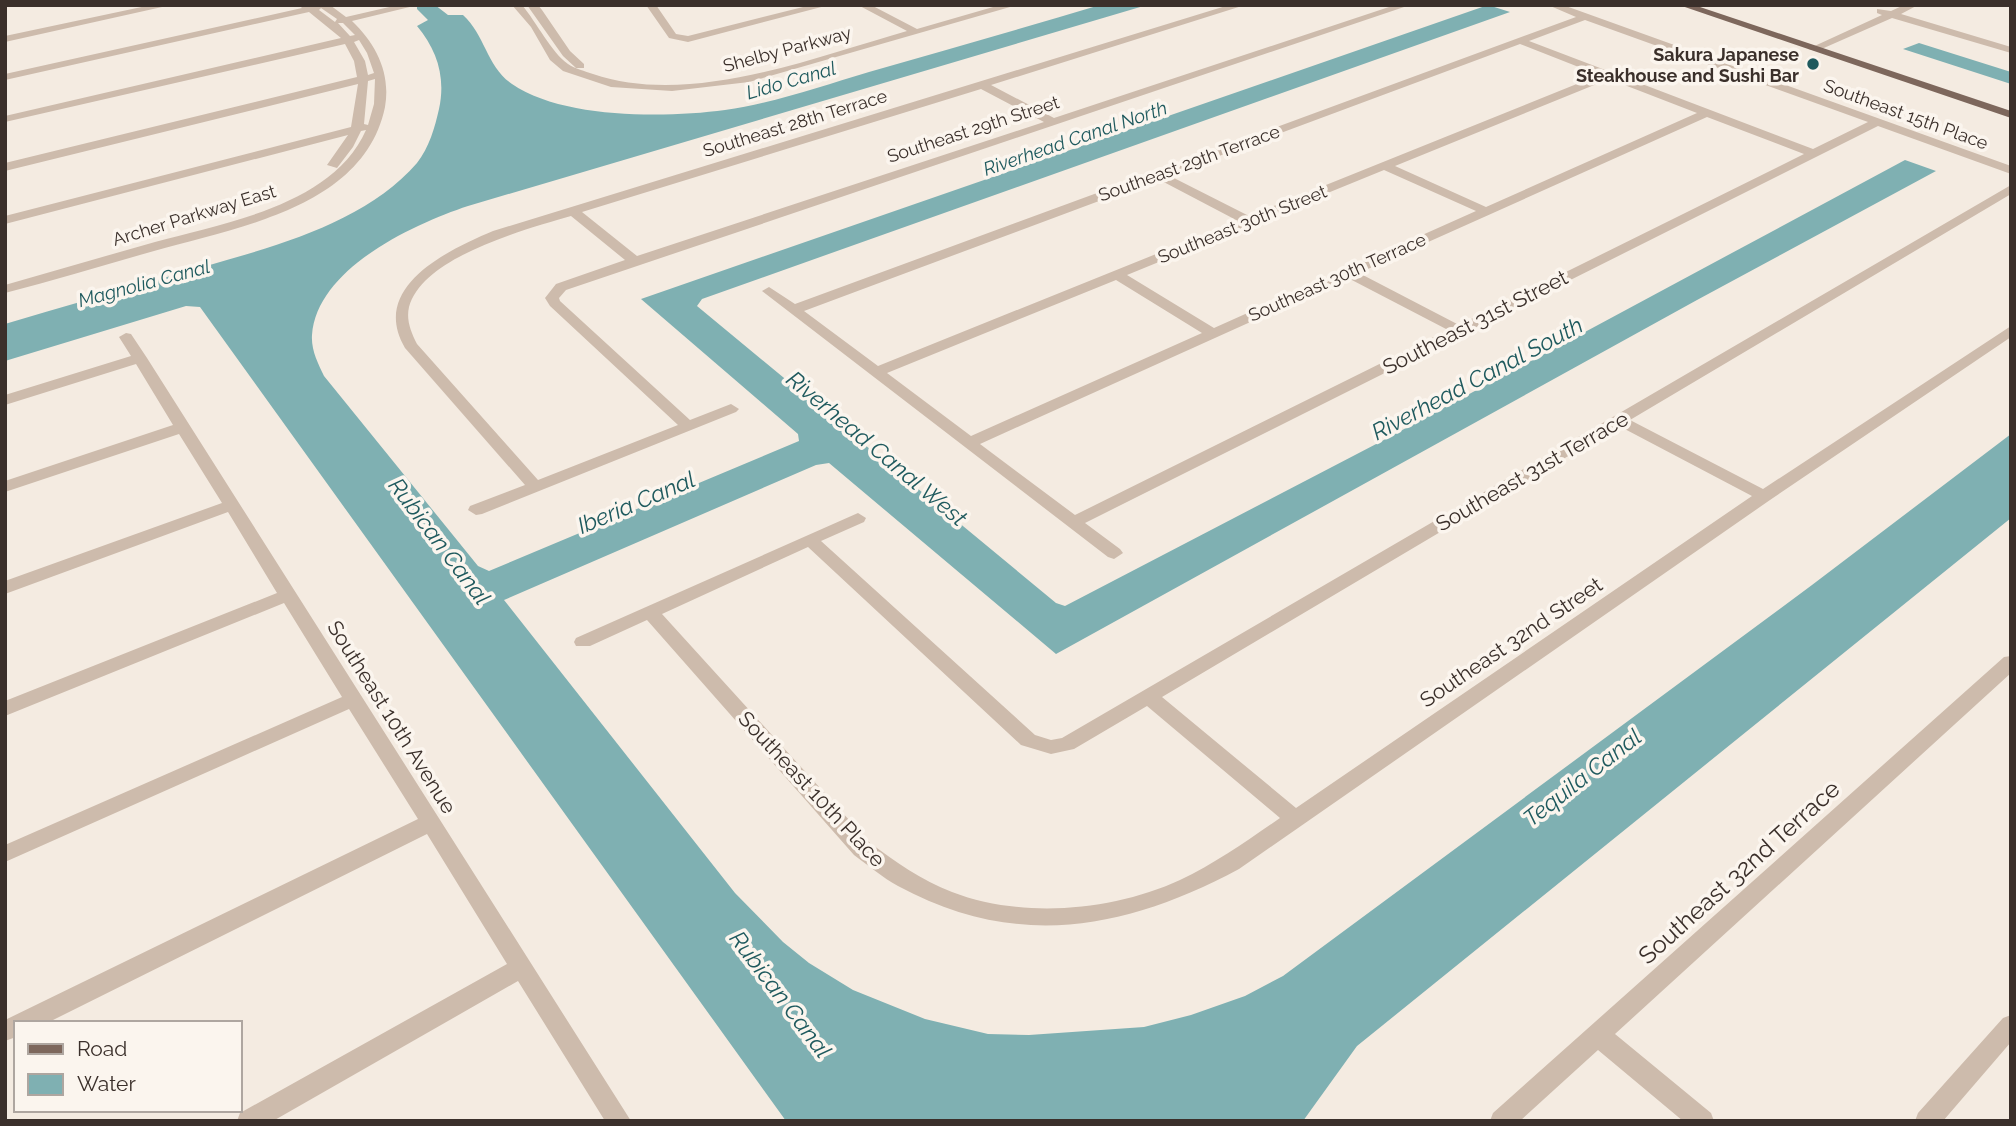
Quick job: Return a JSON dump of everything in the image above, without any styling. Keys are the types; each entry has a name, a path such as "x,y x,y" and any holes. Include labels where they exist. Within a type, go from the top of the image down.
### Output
{"main road":[{"path":"1684,5 2011,108"},
{"path":"1703,5 2011,116"}],"street":[{"path":"5,39 166,5"},
{"path":"333,22 413,5"},
{"name":"Shelby Parkway","path":"517,5 536,26 558,62 586,78 621,85 661,88 713,85 1012,5"},
{"name":"Shelby Parkway","path":"532,5 555,32 568,56 597,73 629,80 669,83 752,75"},
{"path":"654,6 673,36 688,39 824,5"},
{"path":"863,5 913,30"},
{"name":"Shelby Parkway","path":"913,30 991,5"},
{"name":"Southeast 28th Terrace","path":"536,486 410,345 402,327 402,313 407,299 419,281 441,262 484,240 573,211 1240,5"},
{"name":"Southeast 29th Street","path":"688,426 555,303 552,298 554,292 561,287 1405,5"},
{"name":"Southeast 15th Place","path":"1553,5 2011,170"},
{"path":"1810,45 1880,11 1913,5"},
{"path":"5,77 308,7 324,6"},
{"name":"Archer Parkway East","path":"5,289 226,227 291,203 348,167 360,152 373,125 380,99 380,75 376,59 362,37 347,20 324,6"},
{"path":"308,7 333,22 348,39 360,60 365,78"},
{"path":"1810,45 1892,10 2011,50"},
{"name":"Southeast 29th Terrace","path":"795,309 1584,17"},
{"path":"5,120 362,37"},
{"path":"1521,41 1812,153"},
{"path":"5,167 380,75"},
{"name":"Southeast 30th Street","path":"877,372 1608,75"},
{"name":"Archer Parkway East","path":"5,281 206,225 275,201 325,172 347,149 356,128 365,78"},
{"path":"982,85 1053,122"},
{"name":"Southeast 30th Terrace","path":"969,443 1706,113"},
{"name":"Southeast 31st Street","path":"1074,523 1877,122"},
{"path":"5,220 373,125"},
{"path":"1385,166 1485,211"},
{"path":"1159,175 1249,221"},
{"name":"Southeast 31st Terrace","path":"810,540 1028,740 1051,747 1067,744 2011,189"},
{"path":"573,211 636,262"},
{"path":"1348,273 1459,330"},
{"path":"1117,275 1212,333"},
{"path":"769,291 1114,553"},
{"name":"Southeast 32nd Street","path":"1009,914 1061,917 1107,913 1150,903 1213,874 2011,330"},
{"name":"Southeast 10th Avenue","path":"126,337 619,1121"},
{"path":"5,400 139,358"},
{"path":"475,510 731,409"},
{"path":"1619,420 1764,496"},
{"path":"5,487 183,427"},
{"path":"5,588 232,505"},
{"path":"583,642 858,518"},
{"path":"5,709 288,595"},
{"name":"Southeast 10th Place","path":"650,612 836,820 877,862 929,893 968,906 1009,914"},
{"name":"Southeast 32nd Terrace","path":"1502,1121 2011,662"},
{"path":"1149,697 1294,818"},
{"path":"5,854 354,699"},
{"path":"27,1021 430,822"},
{"path":"249,1121 522,967"},
{"path":"1927,1121 2011,1025"},
{"path":"1597,1034 1702,1121"}],"water":[{"path":"417,5 435,5 448,15 463,15 504,77 533,95 586,110 645,115 701,113 762,103 1100,5 1147,5 468,206 396,237 349,269 331,289 318,311 312,335 315,356 324,376 478,566 489,571 799,441 798,434 641,299 1488,5 1510,12 702,299 697,306 1056,603 1065,606 1380,442 1905,160 1936,171 1056,654 829,463 816,465 504,600 735,893 783,942 809,963 853,990 925,1019 988,1034 1029,1035 1144,1027 1191,1015 1245,996 1283,976 1812,585 2011,434 2011,518 1357,1046 1303,1121 786,1121 200,307 186,306 5,361 5,324 271,247 336,221 393,186 417,163 425,151 441,97 435,54 417,26 428,20 417,9"},
{"path":"1919,43 2011,72 2011,84 1903,49"}],"place":[{"name":"Sakura Japanese Steakhouse and Sushi Bar","path":"1813,64"}],"water label":[{"name":"Lido Canal","path":"791,80"},
{"name":"Riverhead Canal North","path":"1075,138"},
{"name":"Magnolia Canal","path":"144,283"},
{"name":"Riverhead Canal South","path":"1477,378"},
{"name":"Riverhead Canal West","path":"877,448"},
{"name":"Iberia Canal","path":"636,502"},
{"name":"Rubican Canal","path":"440,541"},
{"name":"Tequila Canal","path":"1582,777"},
{"name":"Rubican Canal","path":"781,994"}]}
